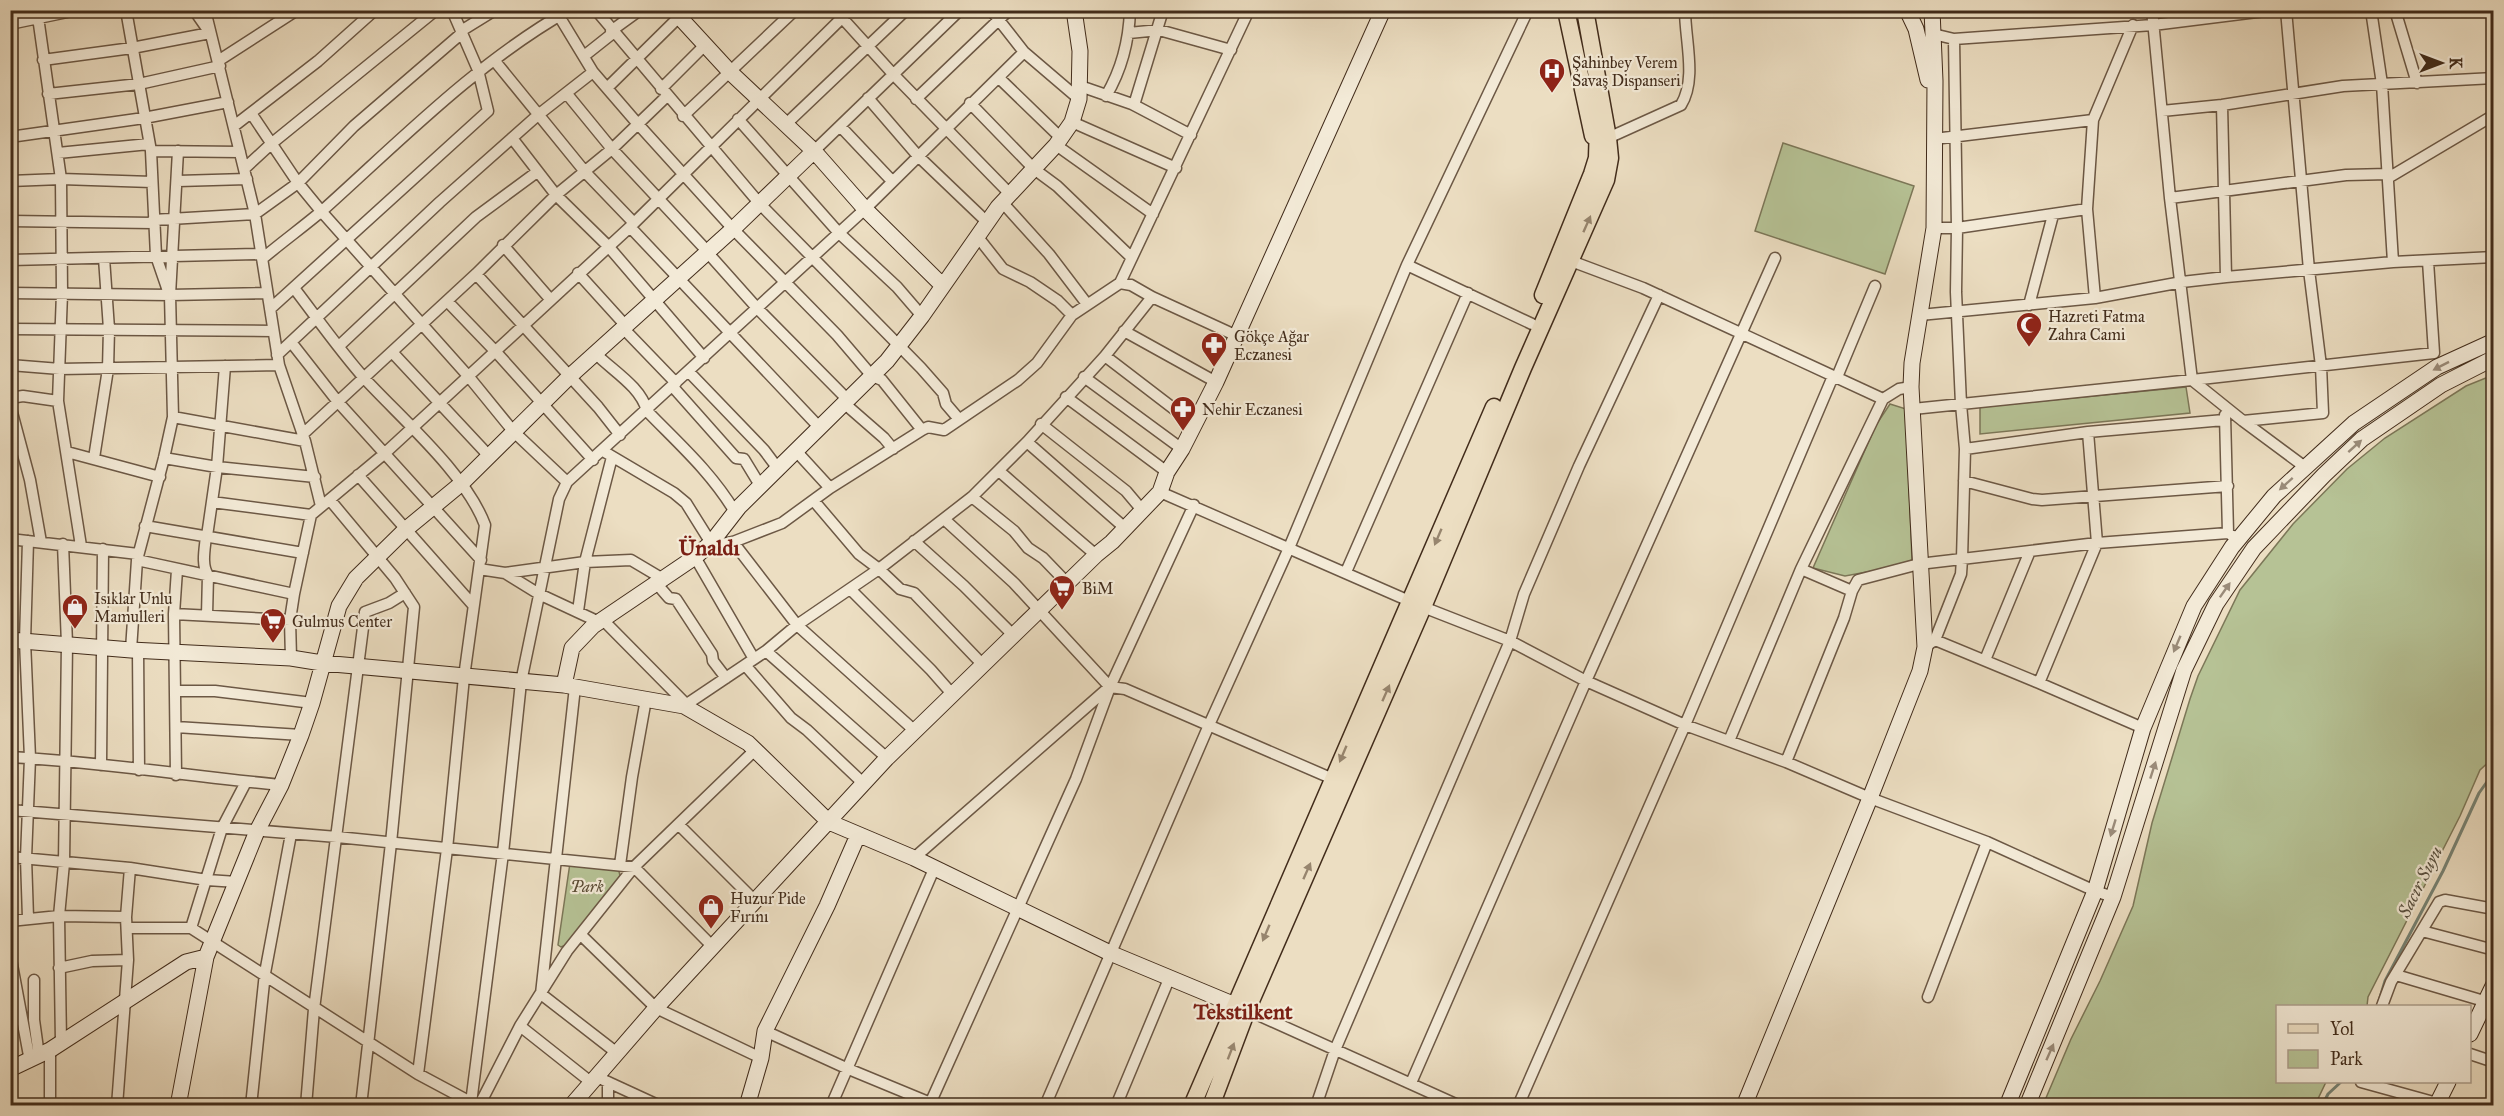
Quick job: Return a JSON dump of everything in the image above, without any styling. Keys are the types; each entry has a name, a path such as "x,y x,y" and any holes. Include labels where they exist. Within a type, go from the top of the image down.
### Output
{"main road":[{"path":"1566,10 1591,128 1594,156 1592,174"},
{"path":"1577,10 1597,108 1610,158"},
{"path":"1192,1106 1240,1008 1606,180 1610,158 1608,138 1585,10"},
{"path":"1211,1106 1240,1008 1333,778 1417,604 1592,174 1596,158 1597,108"}],"street":[{"path":"10,24 37,15 77,10"},
{"path":"126,10 150,147 156,256 170,295"},
{"path":"194,10 210,33"},
{"path":"205,10 255,214 278,360 315,477 326,503 378,557 414,607 391,843 361,1106"},
{"path":"48,94 139,84 219,63 297,10"},
{"path":"234,126 318,62 375,10"},
{"path":"178,181 246,174 271,144 436,10"},
{"path":"270,309 345,238 488,111 478,70 452,10"},
{"path":"10,221 153,222 255,214 298,183 354,126 462,32 495,10"},
{"path":"596,10 683,116 760,204 943,393 946,404 958,418"},
{"path":"584,56 640,10"},
{"path":"683,116 795,10"},
{"path":"786,124 906,10"},
{"path":"178,1106 206,957 257,831 301,735 339,606 356,578 405,530 433,509 490,457 513,431 569,377 760,204 960,10"},
{"path":"991,10 1024,52 1079,92 1106,96 1134,105 1191,135"},
{"path":"916,99 1009,10"},
{"path":"541,994 556,858 572,648 601,620 695,557 711,543 735,512 847,402 898,347 922,316 976,236 1006,198 1059,141 1072,122 1079,92 1080,51 1074,10"},
{"path":"1106,96 1124,56 1129,33 1130,10"},
{"path":"1134,105 1163,10"},
{"path":"608,454 674,493 686,503 711,543 716,545 733,542 782,523 830,488 922,430 928,428 944,430 958,418 1018,380 1037,363 1072,315 1120,282 1249,10"},
{"path":"571,1106 599,1080 617,1053 656,1008 829,822 862,783 1160,492 1167,472 1195,425 1216,382 1383,10"},
{"path":"1045,1106 1209,725 1289,548 1407,265 1426,230 1528,10"},
{"path":"1608,138 1681,105 1687,95 1689,75 1685,10"},
{"path":"1907,10 1916,29 1934,116"},
{"path":"1930,643 1919,564 1911,387 1934,228 1932,10"},
{"path":"2152,10 2170,198 2192,380 2305,467"},
{"path":"1933,34 1954,39 2153,25 2273,10"},
{"path":"2243,421 2323,412 2321,366 2309,270 2286,10"},
{"path":"2371,10 2382,84 2393,262"},
{"path":"2396,10 2417,83"},
{"path":"10,260 261,256 321,211 478,70 564,13 593,72 733,229 837,335 872,376 882,380 922,430"},
{"path":"291,658 290,620 311,515 441,403 632,225 842,13 869,47 946,129 1006,198 1087,304"},
{"path":"37,15 61,179 62,293 58,401 81,546"},
{"path":"607,88 681,15 731,73 814,152 865,209 942,285"},
{"path":"2095,298 2087,209 2094,120 2133,25"},
{"path":"1129,33 1158,30 1231,50"},
{"path":"43,60 132,48 210,33"},
{"path":"1744,1106 1870,798 1930,643 1960,574 1965,448 1960,404 1956,292 1954,39"},
{"path":"304,438 338,402 476,274 556,195 586,173 612,149 638,123 705,45"},
{"path":"578,611 585,562 608,454 620,435 865,209 1024,52"},
{"path":"494,60 586,173 632,225 730,334 820,428"},
{"path":"10,365 60,369 170,368 225,366 278,360 291,342 370,265 538,115 593,72"},
{"path":"999,78 1059,141 1153,214"},
{"path":"2162,111 2222,105 2343,86 2493,78"},
{"path":"567,94 612,149 757,308 893,449"},
{"path":"868,98 918,156 987,222"},
{"path":"10,137 144,118 228,102"},
{"path":"970,103 1035,169 1057,186 1132,258"},
{"path":"2222,105 2226,278"},
{"path":"251,113 298,183 321,211 469,377 513,431 567,482"},
{"path":"2170,198 2346,175 2388,176 2493,115"},
{"path":"738,119 839,233 897,287 922,316"},
{"path":"1934,139 2094,120"},
{"path":"1072,122 1176,168"},
{"path":"840,126 892,181"},
{"path":"512,138 556,195 608,246 704,358"},
{"path":"58,153 150,147 178,151 240,152"},
{"path":"139,770 135,650 137,557 160,477 173,417 170,295 174,256 178,151"},
{"path":"339,346 476,217 537,172"},
{"path":"10,181 61,179 152,182"},
{"path":"1934,228 1957,228 2087,209"},
{"path":"2029,305 2053,215"},
{"path":"976,236 1003,269 1030,282 1058,301 1072,315"},
{"path":"503,245 550,299"},
{"path":"1920,315 2095,298 2181,282 2393,262 2493,257"},
{"path":"94,458 108,369 109,329 104,258"},
{"path":"1411,1083 1586,681 1775,258"},
{"path":"1571,261 1659,295 1883,399"},
{"path":"1913,409 2434,353 2428,261"},
{"path":"1407,265 1532,324"},
{"path":"578,273 736,458 744,459 761,487"},
{"path":"476,274 598,407 620,435"},
{"path":"1120,282 1131,285 1237,336"},
{"path":"1518,1106 1831,381 1837,377 1875,286"},
{"path":"294,288 364,378 462,483 479,508 486,525 464,677 447,849 418,1074"},
{"path":"10,293 170,295 267,293"},
{"path":"1346,572 1468,293"},
{"path":"1316,1106 1335,1050 1510,641 1524,594 1659,295"},
{"path":"18,640 135,650 291,658 358,667 569,686 685,705 766,651 797,625 879,569 972,497 1027,442 1105,356 1152,297"},
{"path":"447,301 593,460"},
{"path":"10,329 273,331"},
{"path":"1124,331 1216,382"},
{"path":"2007,1106 2095,891 2143,729 2194,606 2233,536 2354,423 2436,368 2493,341"},
{"path":"291,342 338,402 480,565 505,573 539,594 601,620 685,705 748,743 829,822 914,858 1110,953 1460,1106"},
{"path":"392,352 490,457"},
{"path":"597,354 645,403 646,411 704,467 735,512"},
{"path":"1105,356 1195,425"},
{"path":"2027,1106 2113,897 2184,670 2216,604 2254,548 2362,439 2441,385 2493,358"},
{"path":"207,615 208,575 204,571 204,561 217,466 225,366"},
{"path":"689,372 764,450 779,470"},
{"path":"1084,377 1182,448"},
{"path":"1730,741 1801,569 1883,399 1899,389 1911,387"},
{"path":"10,398 23,396 58,401"},
{"path":"1066,397 1167,472"},
{"path":"10,405 30,480 41,542"},
{"path":"2225,406 2228,486 2233,536"},
{"path":"173,417 304,438"},
{"path":"1965,448 2088,432 2224,420"},
{"path":"1041,424 1117,484 1142,510"},
{"path":"2039,683 2097,543 2088,432"},
{"path":"1027,442 1125,528"},
{"path":"67,452 160,477"},
{"path":"797,452 830,488"},
{"path":"476,1105 521,682 544,567 559,499 567,482 593,460 608,454"},
{"path":"164,458 315,477"},
{"path":"999,471 1096,555"},
{"path":"358,475 473,605"},
{"path":"1964,481 2032,499 2094,497 2228,486"},
{"path":"1160,492 1417,604 1510,641 1586,681 1684,724 1987,842 2113,897"},
{"path":"972,497 1014,531 1028,548 1043,558 1068,584"},
{"path":"814,501 859,554 900,589 914,593 983,665"},
{"path":"213,502 311,515"},
{"path":"765,1031 933,1104 1076,779 1110,687 1194,505"},
{"path":"944,519 1014,583 1110,687 1125,689 1333,778"},
{"path":"145,526 303,553"},
{"path":"1786,762 1858,580 1919,564 2097,543 2233,536"},
{"path":"10,539 103,549 177,570 294,594"},
{"path":"28,541 18,640 30,758 26,858 28,918"},
{"path":"914,541 964,585 1014,636"},
{"path":"733,542 797,625 915,731"},
{"path":"45,1052 59,968 59,916 64,863 67,644 63,544"},
{"path":"101,765 103,549"},
{"path":"1985,660 2030,551"},
{"path":"695,557 750,662 791,718 807,730 862,783"},
{"path":"505,573 585,562 631,561 659,581 669,598 676,599 712,654 713,661 726,678"},
{"path":"1801,569 1852,591"},
{"path":"177,570 174,614 177,775"},
{"path":"850,589 931,670 952,695"},
{"path":"306,1106 314,1009 365,612 389,603 405,593"},
{"path":"174,614 290,620"},
{"path":"1930,643 1985,660 2143,729"},
{"path":"766,651 887,758"},
{"path":"914,858 1110,687"},
{"path":"175,691 215,691 312,703"},
{"path":"620,865 646,699"},
{"path":"177,727 301,735"},
{"path":"476,1105 555,968 634,867 755,750"},
{"path":"10,757 65,760 177,775 280,785"},
{"path":"191,928 222,828 246,782"},
{"path":"10,810 336,837 634,867 713,947"},
{"path":"679,825 755,901"},
{"path":"251,1106 264,973 291,834"},
{"path":"747,1106 761,1058 765,1031 827,906 858,835"},
{"path":"1928,997 1987,842"},
{"path":"10,857 130,868 207,880 237,882"},
{"path":"117,1106 128,960 127,922 130,868"},
{"path":"831,1106 934,869"},
{"path":"2382,1005 2396,975 2441,900 2493,909"},
{"path":"10,921 59,916 191,928 418,1074 476,1105"},
{"path":"2422,931 2493,950"},
{"path":"581,935 656,1008 761,1058"},
{"path":"546,949 555,968"},
{"path":"10,954 45,1052"},
{"path":"12,1106 10,1069 45,1052 186,962 206,957"},
{"path":"59,968 92,961 128,960"},
{"path":"2396,975 2489,1003"},
{"path":"1116,1106 1169,979"},
{"path":"34,980 34,1020 45,1052 50,1106"},
{"path":"2471,1031 2489,1003 2493,984"},
{"path":"541,994 617,1053"},
{"path":"520,1026 599,1080 660,1106"},
{"path":"2471,1055 2493,1062"},
{"path":"599,1080 608,1106"},
{"path":"2364,1083 2437,1104 2448,1083"}],"green space":[{"path":"1783,143 1914,186 1885,274 1755,231"},
{"path":"2493,375 2493,758 2480,770 2460,816 2368,997 2367,1005 2276,1005 2276,1083 2326,1083 2315,1105 2043,1105 2133,906 2152,823 2190,699 2198,676 2240,590 2293,524 2347,469 2385,438 2466,386"},
{"path":"2186,387 2190,413 1980,434 1980,407"},
{"path":"1890,404 1906,409 1912,560 1894,567 1845,576 1813,568 1876,425"},
{"name":"Park","path":"570,863 618,868 621,879 568,944 561,947 558,945"}],"waterway":[{"name":"Sacır Suyu","path":"2379,1001 2385,981 2443,871 2479,793 2494,772"},
{"name":"Sacır Suyu","path":"2322,1106 2328,1094 2340,1083"}],"place":[{"name":"Şahinbey Verem Savaş Dispanseri","path":"1552,94"},
{"name":"Hazreti Fatma Zahra Cami","path":"2029,348"},
{"name":"Gökçe Ağar Eczanesi","path":"1214,368"},
{"name":"Nehir Eczanesi","path":"1183,432"},
{"name":"BiM","path":"1062,611"},
{"name":"Isıklar Unlu Mamulleri","path":"75,630"},
{"name":"Gulmus Center","path":"273,644"},
{"name":"Huzur Pide Fırını","path":"711,930"}],"district":[{"name":"Ünaldı","path":"709,547"},
{"name":"Tekstilkent","path":"1243,1011"}]}
